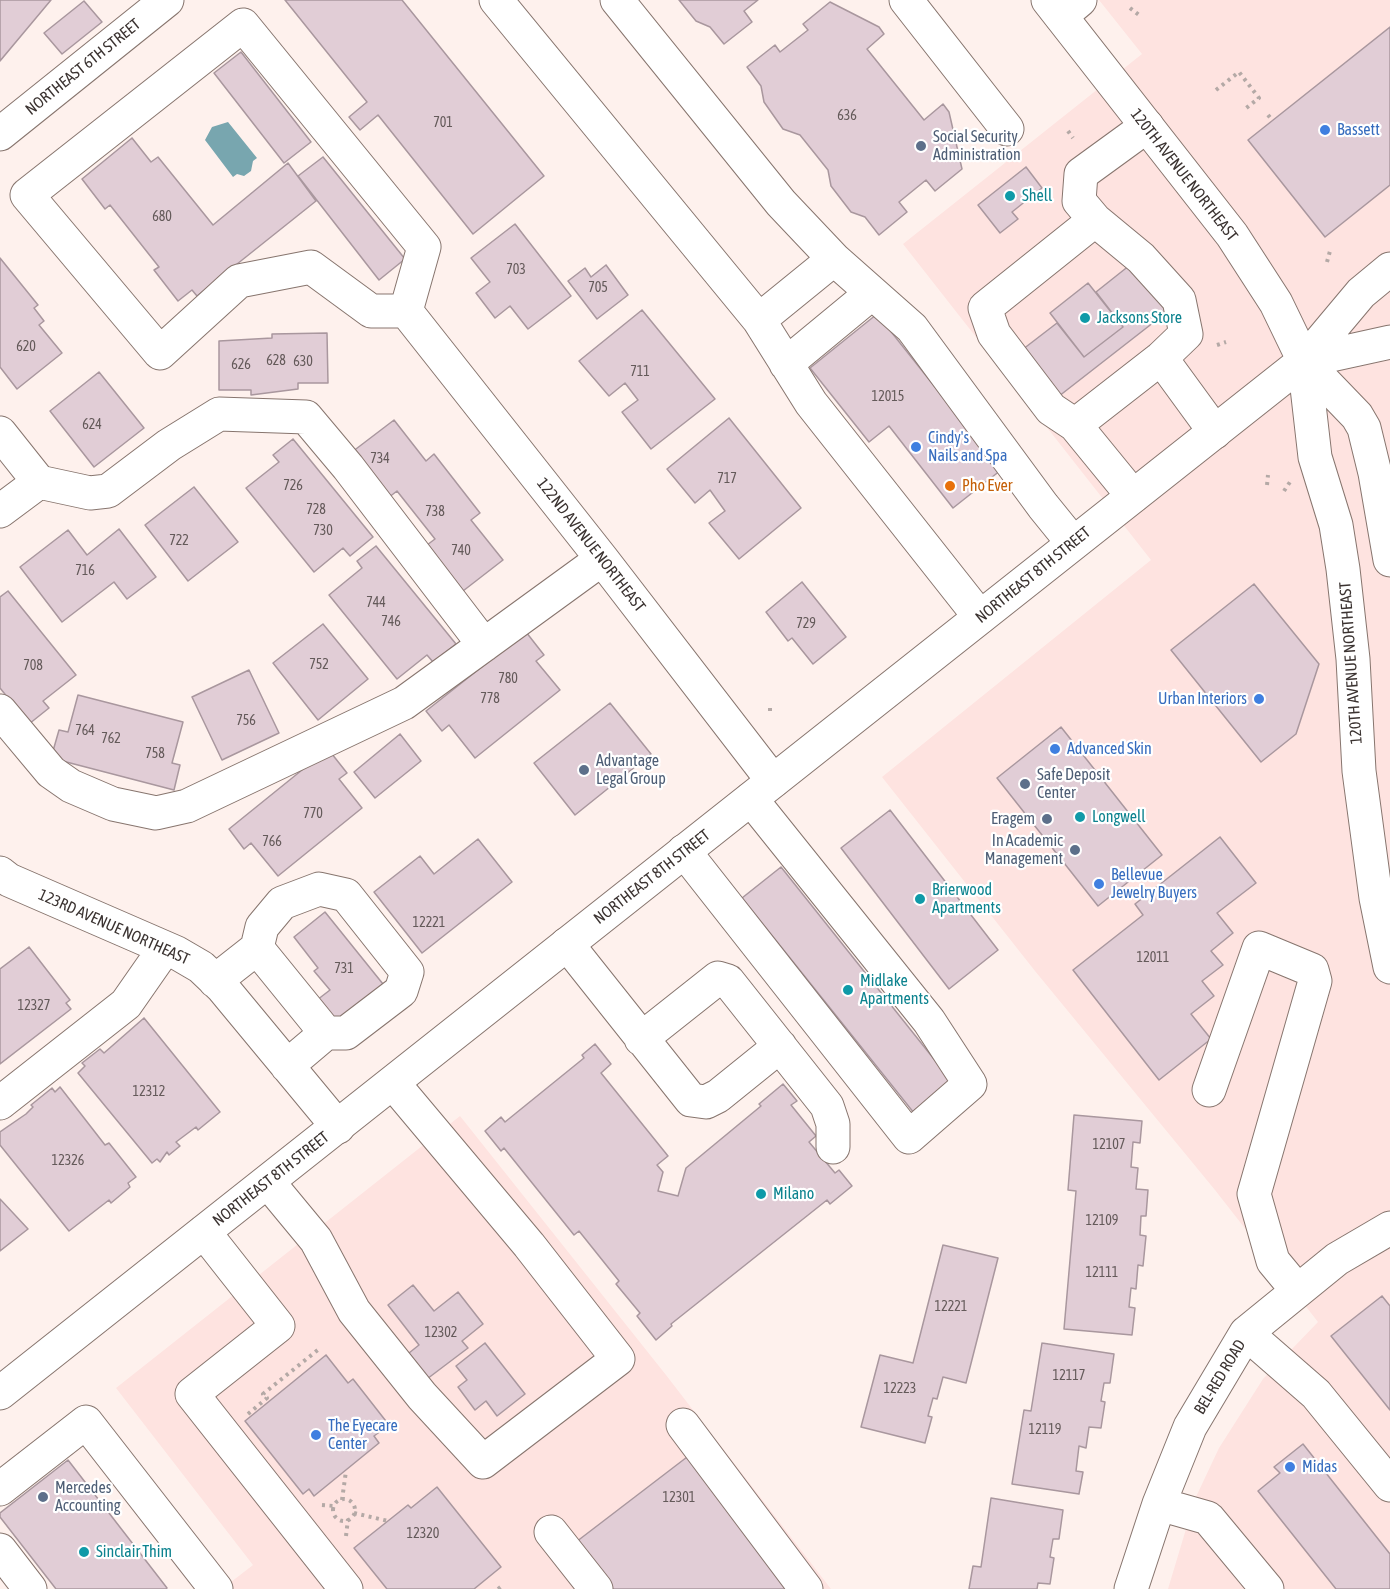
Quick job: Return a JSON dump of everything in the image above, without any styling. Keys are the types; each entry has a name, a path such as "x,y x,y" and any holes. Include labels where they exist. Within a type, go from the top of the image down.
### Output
{"main road":[{"name":"NORTHEAST 6TH STREET","path":"0,134 167,0"},
{"path":"496,0 759,320 811,404 980,617"},
{"path":"617,0 781,203 841,266 912,328 1043,506 1073,543"},
{"path":"906,0 1007,129"},
{"name":"120TH AVENUE NORTHEAST","path":"1063,5 1147,126 1232,235 1276,303 1304,361 1357,416 1364,428 1390,560"},
{"path":"243,26 424,248 406,311 370,311 311,267 240,281 160,353 27,195 243,26"},
{"path":"1075,425 1161,358 1186,334 1179,300 1141,258 1095,220 1079,201 1081,174 1147,126"},
{"path":"1095,220 985,308 994,334 1051,409 1075,425 1133,496"},
{"path":"759,320 841,266"},
{"name":"NORTHEAST 8TH STREET","path":"0,1393 1304,361 1361,293 1390,269"},
{"path":"786,364 872,293"},
{"name":"122ND AVENUE NORTHEAST","path":"406,311 602,559 762,790 929,1021 970,1084 909,1137 684,852"},
{"name":"NORTHEAST 8TH STREET","path":"1304,361 1390,342"},
{"path":"1161,358 1215,432"},
{"name":"120TH AVENUE NORTHEAST","path":"1304,361 1315,457 1336,525 1343,569 1353,659 1359,771 1376,898 1390,967"},
{"path":"0,433 39,482 90,494 108,491 169,445 219,414 306,417 348,467 484,645"},
{"path":"0,511 39,482"},
{"path":"0,711 51,772 71,786 113,804 156,813 187,806 405,704 602,559"},
{"name":"123RD AVENUE NORTHEAST","path":"0,873 9,880 165,948 201,967 338,1127"},
{"path":"215,981 257,948 262,927 282,903 319,889 346,895 407,972 401,991 346,1033 326,1033 287,1066"},
{"path":"567,944 681,1091 691,1100 706,1102 718,1096 780,1046"},
{"path":"0,1103 126,1004 165,948"},
{"path":"257,948 326,1033"},
{"path":"1209,1090 1259,948 1312,970 1315,981 1254,1194 1274,1261 1297,1290"},
{"path":"641,1039 718,978 728,981 827,1106 833,1124 833,1147"},
{"path":"268,1182 316,1240 354,1311 422,1396 483,1462 618,1359 529,1245 393,1083"},
{"name":"BEL-RED ROAD","path":"1131,1589 1159,1504 1190,1427 1246,1333 1337,1259 1390,1228"},
{"path":"204,1232 278,1326 192,1394 346,1589"},
{"path":"1246,1333 1316,1394 1390,1485"},
{"path":"0,1489 86,1422 203,1585"},
{"path":"683,1425 806,1589"},
{"path":"1159,1504 1208,1518 1267,1589"},
{"path":"551,1532 596,1589"},
{"path":"0,1550 30,1589"}],"path":[{"path":"1130,8 1139,15"},
{"path":"1216,90 1239,72 1259,98 1245,109"},
{"path":"1268,114 1272,120"},
{"path":"1068,131 1073,138"},
{"path":"1327,262 1330,251"},
{"path":"1216,345 1226,342"},
{"path":"1267,485 1269,475"},
{"path":"1284,491 1290,482"},
{"path":"770,705 770,711"},
{"path":"246,1416 267,1398 264,1394 319,1349"},
{"path":"313,1504 334,1506 342,1500 346,1470"},
{"path":"334,1506 334,1514 342,1520 351,1518 353,1513 351,1502 342,1500"},
{"path":"353,1513 388,1521"}],"shaded area":[{"path":"1099,0 1390,0 1390,1589 1168,1589 1195,1499 1219,1448 1263,1379 1318,1322 1215,1190 1035,971 882,777 1151,560 903,244 1142,54"},
{"path":"460,1116 666,1375 831,1589 222,1589 253,1565 116,1388"}],"water":[{"path":"228,122 257,158 253,161 251,171 244,176 237,174 233,177 205,140 212,127"}],"building":[{"path":"0,0 51,0 0,61"},
{"path":"285,0 402,0 544,176 473,234 378,115 360,130 349,117 367,102"},
{"path":"679,0 758,0 744,11 752,22 724,44 710,27 696,21"},
{"path":"84,1 102,22 62,54 44,33"},
{"path":"830,2 879,27 884,34 867,49 924,120 943,104 949,112 962,169 935,191 926,180 899,202 907,212 879,235 865,217 851,212 831,186 828,170 800,135 783,129 764,102 761,86 747,67 775,45 780,52 808,30 803,24"},
{"name":"Bassett","path":"1390,27 1390,185 1325,237 1248,140"},
{"path":"241,52 311,142 284,163 214,73"},
{"path":"132,138 151,162 158,157 213,225 288,163 316,201 197,296 192,290 178,301 154,270 159,267 110,205 105,209 82,179"},
{"path":"323,157 405,259 379,280 298,176"},
{"name":"Shell","path":"1026,167 1042,188 1012,212 1018,219 1000,233 978,205"},
{"path":"515,224 571,296 528,329 510,306 495,318 476,293 490,282 471,258"},
{"path":"0,258 38,305 34,308 44,321 39,325 62,353 17,389 0,367"},
{"path":"1135,261 1172,308 1054,400 1018,353 1057,323 1084,357 1123,327 1096,292"},
{"path":"606,265 628,295 597,319 568,281 585,268 591,277"},
{"name":"Jacksons Store","path":"1088,283 1123,327 1084,357 1050,313"},
{"path":"642,310 715,399 651,449 622,412 638,400 625,383 609,396 579,361"},
{"path":"877,314 1001,470 953,508 889,426 869,442 810,368"},
{"path":"327,333 328,383 298,383 298,389 251,395 251,390 219,390 219,341 272,338 272,334"},
{"path":"99,372 144,428 94,467 50,411"},
{"path":"729,418 801,508 739,559 709,523 725,511 710,490 695,503 667,469"},
{"path":"394,420 426,461 434,454 480,513 471,520 503,560 463,591 427,545 435,539 397,491 388,498 352,452"},
{"path":"293,439 373,537 350,556 343,548 314,572 246,488 279,462 273,455"},
{"path":"194,487 238,542 188,581 145,525"},
{"path":"119,529 156,577 127,599 114,582 62,622 20,567 68,530 87,555"},
{"path":"376,546 456,644 433,662 427,655 397,679 329,595 362,568 357,561"},
{"path":"802,582 846,637 813,664 792,638 788,641 766,612"},
{"name":"Urban Interiors","path":"1254,584 1319,664 1296,734 1261,762 1171,650"},
{"path":"8,591 76,675 43,701 49,708 29,724 0,688 0,597"},
{"path":"323,624 368,679 318,720 273,663"},
{"path":"526,632 544,655 536,661 560,690 475,758 449,725 442,731 426,711"},
{"path":"249,670 279,733 222,760 192,697"},
{"path":"78,695 183,722 172,763 180,765 174,790 51,758 59,730 68,732"},
{"path":"610,703 651,754 575,815 534,763"},
{"name":"Longwell","path":"1061,727 1162,855 1098,906 997,778"},
{"path":"400,734 421,761 375,798 354,772"},
{"path":"328,749 347,773 339,779 362,808 278,876 251,843 244,849 229,829"},
{"name":"Brierwood Apartments","path":"890,810 998,950 949,989 841,848"},
{"path":"1220,837 1256,883 1217,913 1233,933 1211,951 1223,965 1202,981 1214,996 1191,1014 1211,1039 1159,1080 1073,970 1143,915 1135,904"},
{"path":"478,839 512,882 422,953 374,892 420,856 434,874"},
{"name":"Midlake Apartments","path":"781,867 953,1083 914,1113 742,898"},
{"path":"325,912 387,989 339,1028 317,1000 330,990 314,971 318,968 294,937"},
{"path":"29,947 70,1000 66,1003 71,1009 0,1064 0,969"},
{"path":"144,1018 220,1112 198,1130 196,1127 176,1142 180,1146 169,1155 167,1152 160,1162 157,1159 152,1163 78,1073 85,1066 82,1063 100,1049 104,1053"},
{"name":"Milano","path":"595,1044 611,1064 601,1073 668,1156 657,1165 663,1172 658,1191 678,1196 686,1168 761,1106 759,1104 783,1084 797,1101 791,1105 816,1136 809,1142 835,1173 839,1170 852,1186 830,1204 827,1200 671,1324 672,1326 656,1340 637,1316 640,1313 616,1284 619,1281 579,1231 574,1235 504,1148 501,1151 485,1131 501,1117 505,1122 584,1058 582,1055"},
{"path":"60,1087 105,1145 109,1143 136,1177 128,1183 130,1187 111,1203 109,1200 69,1231 0,1145 0,1132 26,1114 33,1107 31,1105 52,1088 55,1092"},
{"path":"1074,1115 1142,1121 1140,1143 1133,1142 1131,1167 1138,1168 1136,1189 1148,1190 1146,1216 1141,1216 1140,1235 1146,1236 1143,1266 1138,1265 1136,1289 1131,1288 1129,1307 1135,1308 1132,1335 1064,1329 1076,1191 1068,1190"},
{"path":"0,1199 28,1229 0,1251"},
{"path":"943,1245 998,1258 966,1383 943,1377 937,1399 933,1398 928,1416 932,1417 925,1443 861,1427 880,1355 913,1363"},
{"path":"413,1285 434,1311 458,1292 483,1324 462,1341 468,1348 423,1382 404,1357 419,1345 388,1305"},
{"path":"1382,1296 1390,1306 1390,1410 1331,1336"},
{"path":"485,1343 525,1394 497,1416 486,1401 475,1410 458,1387 467,1380 456,1366"},
{"path":"1042,1343 1114,1354 1110,1383 1104,1383 1101,1401 1105,1402 1101,1428 1089,1427 1086,1448 1079,1446 1076,1471 1083,1472 1079,1494 1012,1484 1024,1410 1031,1411"},
{"path":"326,1355 348,1383 353,1379 389,1425 374,1436 379,1443 314,1496 309,1489 303,1494 245,1421"},
{"path":"1303,1444 1390,1554 1390,1589 1336,1589 1258,1491 1280,1473 1274,1467"},
{"path":"691,1454 795,1589 611,1589 576,1542"},
{"name":"Sinclair Thim","path":"68,1460 166,1589 56,1589 0,1517 0,1513"},
{"path":"437,1487 501,1567 474,1589 387,1589 354,1548 408,1505 411,1508"},
{"path":"991,1498 1063,1510 1059,1539 1053,1539 1050,1557 1054,1558 1050,1584 1038,1583 1037,1589 969,1589 973,1566 981,1567"}],"place":[{"name":"Bassett","path":"1325,130"},
{"name":"Social Security Administration","path":"921,146"},
{"name":"Shell","path":"1010,196"},
{"name":"Jacksons Store","path":"1085,318"},
{"name":"Cindy's Nails and Spa","path":"916,447"},
{"name":"Pho Ever","path":"950,486"},
{"name":"Urban Interiors","path":"1259,699"},
{"name":"Advanced Skin","path":"1055,749"},
{"name":"Advantage Legal Group","path":"584,770"},
{"name":"Safe Deposit Center","path":"1025,784"},
{"name":"Longwell","path":"1080,817"},
{"name":"Eragem","path":"1047,819"},
{"name":"In Academic Management","path":"1075,850"},
{"name":"Bellevue Jewelry Buyers","path":"1099,884"},
{"name":"Brierwood Apartments","path":"920,899"},
{"name":"Midlake Apartments","path":"848,990"},
{"name":"Milano","path":"761,1194"},
{"name":"The Eyecare Center","path":"316,1435"},
{"name":"Midas","path":"1290,1467"},
{"name":"Mercedes Accounting","path":"43,1497"},
{"name":"Sinclair Thim","path":"84,1552"}]}
